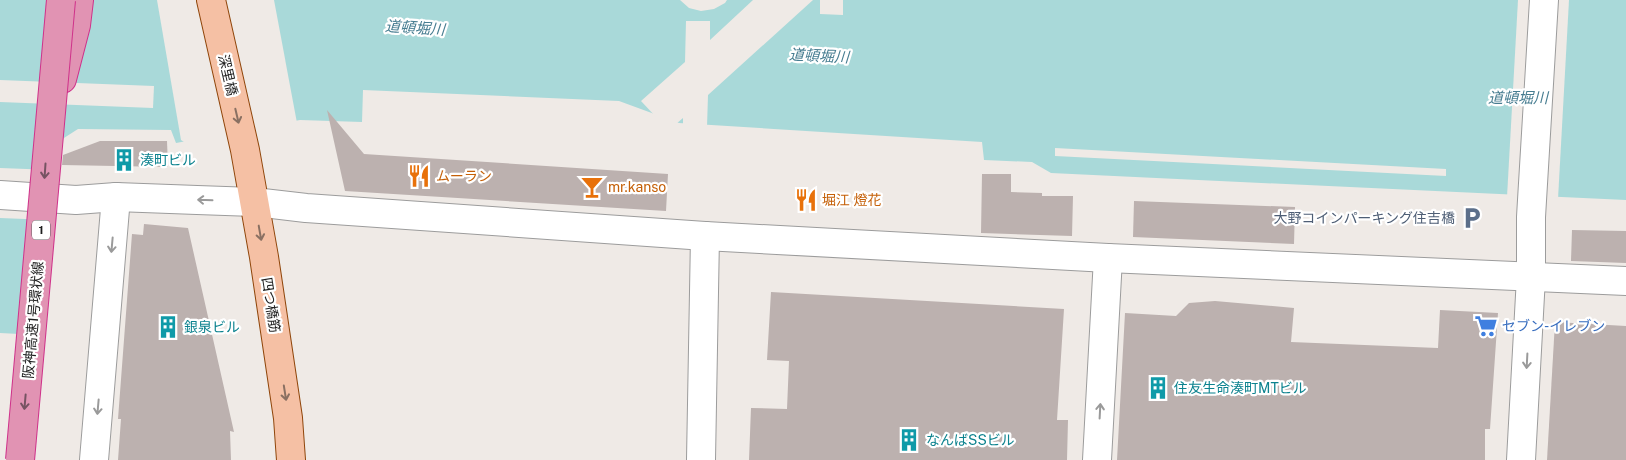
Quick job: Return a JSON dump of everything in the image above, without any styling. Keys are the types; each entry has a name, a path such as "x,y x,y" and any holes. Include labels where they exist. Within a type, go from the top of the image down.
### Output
{"highway":[{"name":"阪神高速1号環状線","path":"20,460 61,0"},
{"path":"49,129 76,25 79,0"}],"main road":[{"name":"深里橋","path":"211,0 245,150"},
{"name":"四つ橋筋","path":"245,150 288,418 291,460"}],"street":[{"path":"1521,460 1544,0"},
{"path":"0,196 76,200 116,197 254,202 306,208 705,236 1108,258 1626,281"},
{"path":"94,460 116,197"},
{"path":"700,460 705,236"},
{"path":"1097,460 1108,258"}],"water":[{"name":"道頓堀川","path":"0,0 1626,0 1626,200 1051,173 1032,162 984,160 982,142 679,123 619,101 363,90 362,122 300,120 176,143 171,130 78,129 53,145 39,335 0,333"}],"pier":[{"path":"157,0 274,0 297,123 187,144 181,140"},
{"path":"680,0 727,0 714,9 701,11 689,8"},
{"path":"753,0 813,0 708,95 707,127 683,125 683,118 676,124 656,117 641,101 685,62 686,21 710,21 710,40"},
{"path":"820,0 843,0 843,15 820,14"},
{"path":"1518,0 1569,0 1558,199 1507,197"},
{"path":"0,80 154,86 153,108 0,102"},
{"path":"1055,148 1446,169 1446,176 1055,156"},
{"path":"0,168 53,170 50,220 0,218"}],"building":[{"path":"327,110 364,154 668,174 666,211 345,191"},
{"name":"湊町ビル","path":"100,141 167,141 168,167 62,165 63,155"},
{"path":"982,174 1011,174 1011,192 1042,193 1042,196 1073,196 1072,236 981,233"},
{"path":"1134,201 1295,207 1294,244 1133,237"},
{"name":"銀泉ビル","path":"144,224 188,228 234,432 230,431 231,460 118,460 121,419 118,419 132,234 143,235"},
{"path":"1572,230 1626,231 1626,263 1571,261"},
{"path":"771,292 1064,309 1057,420 1068,420 1067,460 749,460 751,408 787,409 789,361 767,360"},
{"path":"1215,301 1294,308 1291,342 1438,348 1440,310 1498,313 1490,429 1485,429 1485,460 1117,460 1125,313 1176,316 1189,303"},
{"path":"1555,322 1626,326 1626,460 1547,460"}],"place":[{"name":"湊町ビル","path":"124,160"},
{"name":"ムーラン","path":"419,176"},
{"name":"mr.kanso","path":"592,187"},
{"name":"堀江 燈花","path":"806,200"},
{"name":"大野コインパーキング住吉橋","path":"1472,218"},
{"name":"セブン-イレブン","path":"1486,326"},
{"name":"銀泉ビル","path":"168,327"},
{"name":"住友生命湊町MTビル","path":"1158,388"},
{"name":"なんばSSビル","path":"909,440"}]}
